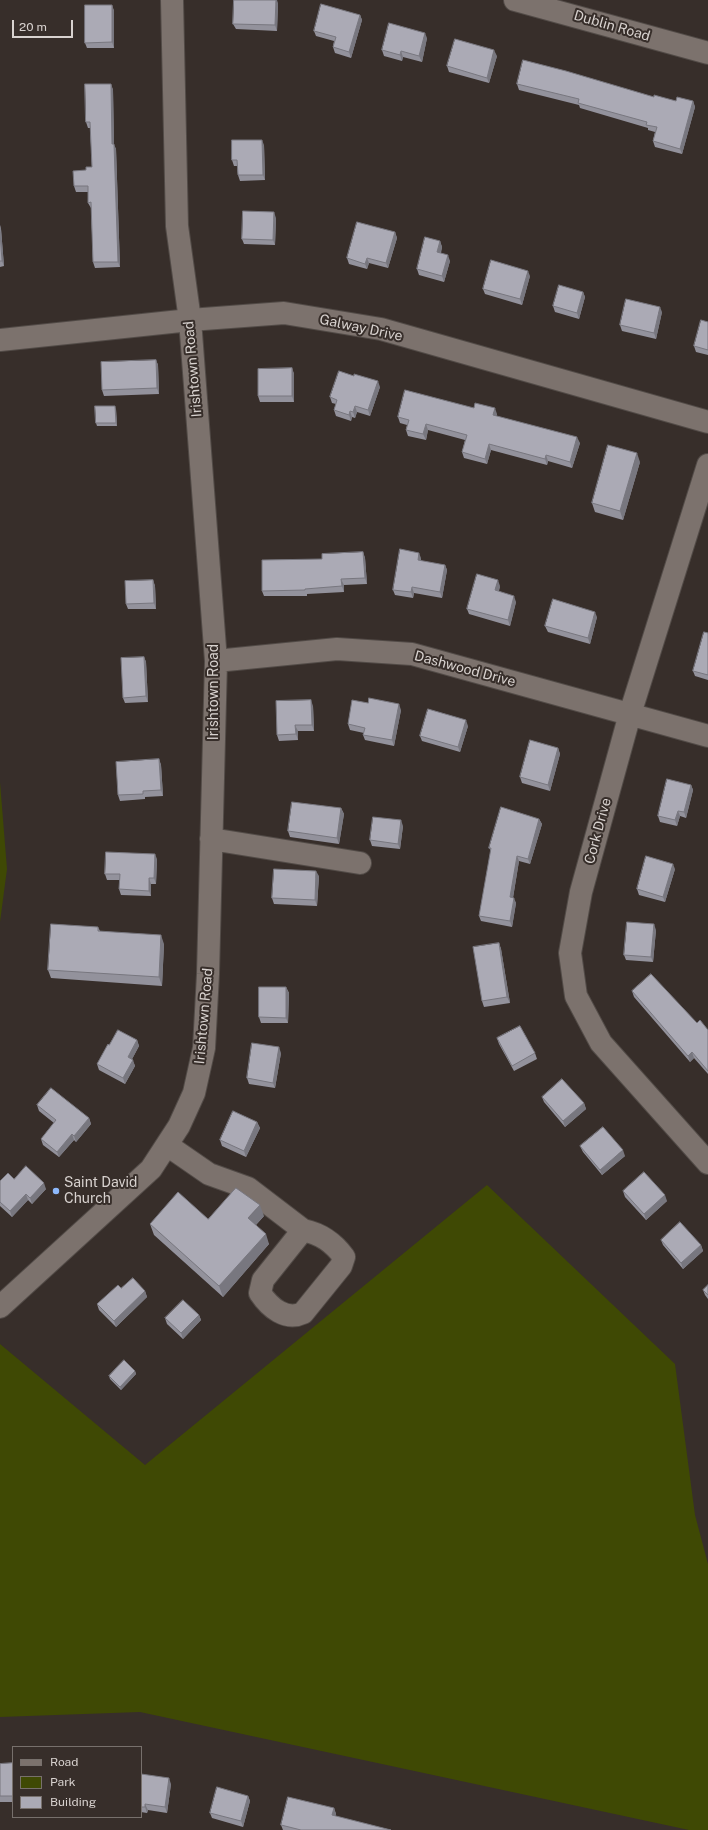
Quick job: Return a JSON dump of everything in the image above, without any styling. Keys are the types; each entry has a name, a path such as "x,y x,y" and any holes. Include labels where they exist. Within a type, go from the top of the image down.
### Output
{"street":[{"name":"Irishtown Road","path":"0,1308 151,1169 179,1126 194,1093 204,1048 208,974 216,661 190,320 177,226 172,0"},
{"name":"Dublin Road","path":"515,0 561,6 708,53"},
{"name":"Galway Drive","path":"1,339 190,320 284,313 381,329 708,422"},
{"name":"Cork Drive","path":"708,465 630,714 581,892 570,953 576,996 601,1043 708,1163"},
{"name":"Dashwood Drive","path":"216,661 337,649 412,654 708,736"},
{"path":"211,839 360,863"},
{"path":"167,1145 209,1174 248,1188 303,1230"}],"green space":[{"path":"0,782 7,869 0,922"},
{"path":"487,1185 675,1364 695,1515 708,1564 708,1830 689,1830 140,1712 0,1717 0,1344 145,1465"}],"building":[{"path":"234,0 276,0 275,25 233,24"},
{"path":"321,4 360,15 349,52 333,47 336,37 314,31"},
{"path":"85,5 112,5 112,42 85,43"},
{"path":"389,23 425,33 419,56 401,51 400,55 382,50"},
{"path":"455,39 494,50 487,78 447,66"},
{"path":"523,60 654,97 654,95 676,101 677,97 693,101 680,149 653,141 657,127 646,125 647,122 578,103 579,99 517,84"},
{"path":"85,84 111,84 112,144 114,144 118,262 93,262 91,202 88,203 88,186 74,186 73,171 86,170 86,167 92,167 90,122 86,122"},
{"path":"232,140 262,140 263,175 238,175 237,160 232,160"},
{"path":"243,211 274,212 273,240 242,239"},
{"path":"357,222 395,232 386,263 367,258 365,264 347,258"},
{"path":"0,232 2,261 0,261"},
{"path":"425,237 440,241 437,252 448,255 442,276 417,269"},
{"path":"491,260 528,271 520,299 483,289"},
{"path":"559,285 583,292 577,313 553,306"},
{"path":"626,299 660,307 654,333 620,325"},
{"path":"701,320 708,322 708,350 694,346"},
{"path":"156,360 157,388 102,390 101,362"},
{"path":"292,368 292,396 258,396 258,369"},
{"path":"339,371 378,381 368,410 355,406 353,412 350,411 349,415 334,410 337,400 330,397"},
{"path":"405,390 474,408 475,403 495,408 493,415 577,437 570,462 546,455 545,459 489,444 485,459 462,452 467,435 426,424 423,434 406,430 409,420 398,417"},
{"path":"95,406 115,406 116,423 96,423"},
{"path":"608,445 637,453 620,511 592,503"},
{"path":"400,549 419,553 418,560 445,565 440,592 412,587 411,592 393,590"},
{"path":"363,552 365,578 341,579 342,586 305,590 262,591 262,560 322,559 322,554"},
{"path":"477,574 498,580 495,590 514,596 508,620 467,609"},
{"path":"153,580 154,603 126,604 125,581"},
{"path":"553,599 595,612 588,638 545,626"},
{"path":"704,632 708,633 708,675 693,671"},
{"path":"144,657 146,696 123,698 121,658"},
{"path":"369,698 399,704 392,740 363,735 365,728 348,724 352,700 368,703"},
{"path":"311,700 312,725 295,725 296,734 277,735 276,701"},
{"path":"428,709 466,720 458,747 420,736"},
{"path":"530,740 558,748 548,785 520,777"},
{"path":"159,759 161,790 143,791 143,794 118,795 116,762"},
{"path":"667,779 691,785 684,812 678,811 675,820 658,816"},
{"path":"292,802 341,808 337,838 288,831"},
{"path":"501,807 539,819 528,859 517,856 510,897 514,898 510,921 479,916 491,848 489,848"},
{"path":"373,817 401,820 398,844 370,840"},
{"path":"106,852 155,854 154,878 149,878 149,891 119,889 120,874 105,874"},
{"path":"646,856 673,864 663,897 637,889"},
{"path":"274,869 316,871 315,900 272,898"},
{"path":"627,922 654,924 651,957 624,955"},
{"path":"51,924 98,927 98,931 161,935 159,977 48,970"},
{"path":"499,943 507,997 482,1001 473,947"},
{"path":"651,974 697,1023 700,1020 708,1030 708,1071 692,1052 688,1056 632,991"},
{"path":"259,987 286,987 286,1018 259,1017"},
{"path":"520,1026 535,1053 512,1066 497,1038"},
{"path":"118,1030 137,1040 128,1057 133,1060 123,1078 97,1064"},
{"path":"252,1043 279,1047 273,1083 247,1078"},
{"path":"562,1079 584,1103 563,1121 542,1097"},
{"path":"51,1088 89,1118 74,1136 72,1134 57,1152 41,1139 56,1120 37,1105"},
{"path":"233,1111 257,1122 244,1151 220,1140"},
{"path":"603,1127 623,1150 600,1170 580,1146"},
{"path":"26,1166 44,1183 30,1198 26,1194 10,1211 0,1202 0,1181 8,1173 14,1179"},
{"path":"644,1172 665,1195 644,1214 623,1191"},
{"path":"236,1188 260,1205 248,1218 266,1234 219,1286 150,1224 178,1192 208,1219"},
{"path":"680,1222 701,1245 681,1263 661,1240"},
{"path":"133,1278 145,1291 114,1321 97,1304 118,1285 121,1288"},
{"path":"708,1285 708,1295 703,1290"},
{"path":"183,1300 199,1315 181,1333 165,1318"},
{"path":"124,1360 135,1371 120,1387 109,1376"},
{"path":"12,1763 12,1796 0,1796 0,1764"},
{"path":"142,1774 169,1778 165,1807 145,1804 145,1807 142,1807"},
{"path":"217,1787 248,1796 241,1821 210,1813"},
{"path":"288,1797 334,1808 332,1815 391,1830 301,1830 281,1825"}],"place":[{"name":"Saint David Church","path":"56,1191"}]}
